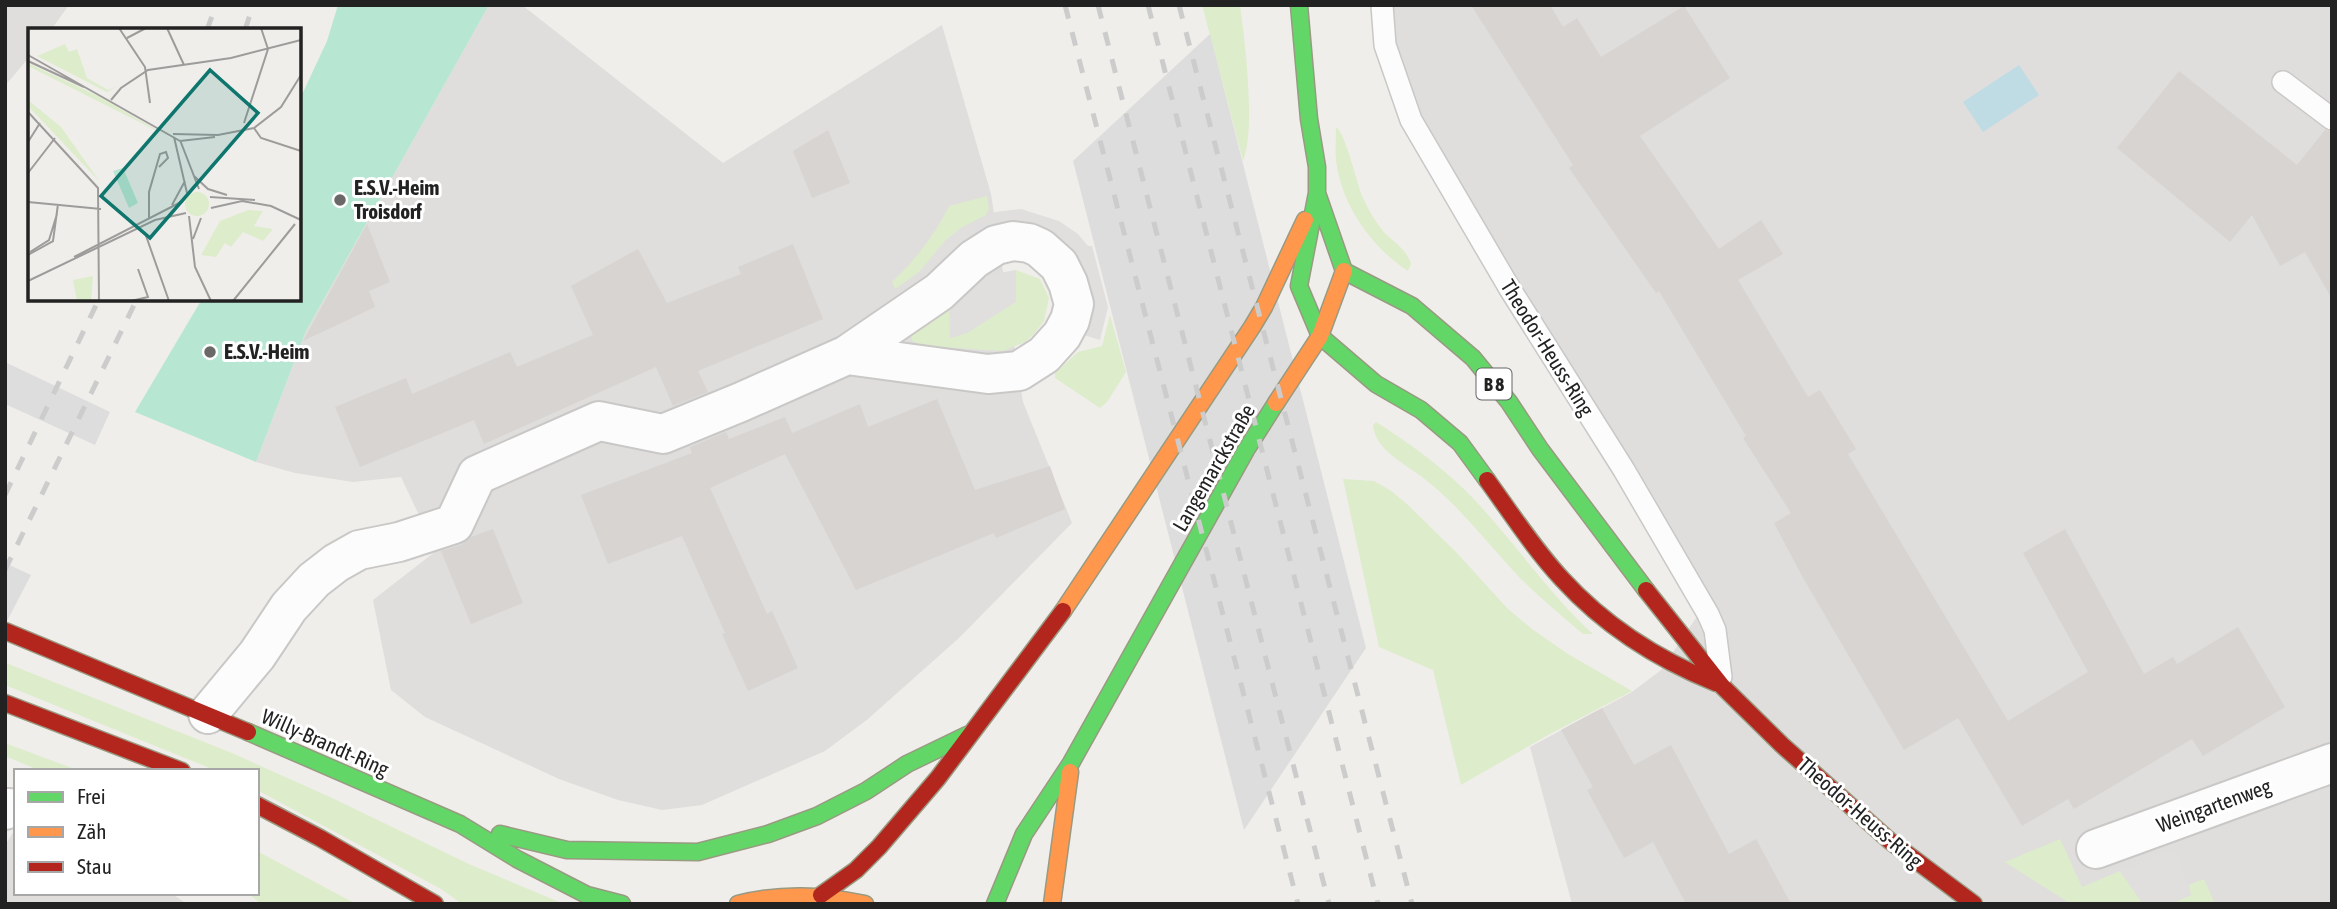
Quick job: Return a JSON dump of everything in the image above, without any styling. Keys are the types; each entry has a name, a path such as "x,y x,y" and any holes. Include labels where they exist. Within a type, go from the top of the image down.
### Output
{"main road":[{"path":"1299,5 1309,119 1317,167 1317,193 1299,286"},
{"path":"1317,193 1344,271"},
{"name":"Langemarckstraße","path":"821,895 856,870 879,847 938,778 1050,631 1264,307 1317,193"},
{"name":"Langemarckstraße","path":"1264,307 1299,286 1344,271"},
{"name":"Langemarckstraße","path":"995,904 1024,834 1071,763 1246,450 1320,337 1344,271"},
{"name":"Theodor-Heuss-Ring","path":"1344,271 1412,306 1473,358 1509,402 1540,449 1634,575 1722,686 1839,797 1933,875 1974,904"},
{"name":"Theodor-Heuss-Ring","path":"1299,286 1320,337 1376,384 1421,410 1460,443 1529,538 1561,578 1590,607 1679,668 1722,686"},
{"name":"Willy-Brandt-Ring","path":"5,631 208,714 460,824 517,859 587,895 622,904"},
{"path":"5,703 177,769"},
{"name":"Langemarckstraße","path":"460,824 567,850 698,852 768,834 817,816 866,791 907,764 972,732"},
{"name":"Langemarckstraße","path":"1052,904 1071,763"},
{"path":"259,806 435,904"},
{"path":"737,904 780,895 821,895 865,904"}],"street":[{"path":"208,714 257,655 289,607 314,580 359,550 399,542 454,524 477,475 599,421 663,433 847,355 939,292 974,259 996,245 1013,241 1040,248 1059,265 1069,284 1074,304 1062,335 1044,355 1018,371 988,374 847,355"},
{"name":"Weingartenweg","path":"2096,849 2332,763"}],"lane":[{"name":"Theodor-Heuss-Ring","path":"1382,5 1385,45 1411,120 1510,289 1623,470 1708,614 1715,630 1722,686"},
{"path":"2283,82 2332,119"}],"shaded area":[{"path":"5,5 69,5 52,28 28,28 28,58 5,86"},
{"path":"489,5 522,5 723,163 942,25 991,194 1023,402 1072,523 959,638 868,719 825,751 702,805 662,810 618,800 559,779 425,717 391,690 373,600 436,551 401,477 353,482 295,473 256,462 306,331"},
{"path":"1370,5 2332,5 2332,904 1572,904 1530,747 1632,692 1661,670 1700,612 1374,35"},
{"path":"1021,209 1059,221 1078,234 1088,246 1092,246 1108,307 1100,340 1084,335 1089,317 1059,242 932,282 919,272 946,240 961,228 995,212"},
{"path":"1016,270 1016,302 967,333 950,338 949,298 983,276"},
{"path":"14,831 14,895 174,895 187,904 5,904 5,845"},
{"path":"2175,849 2191,894 2171,904 2143,904 2120,871"}],"green space":[{"name":"E.S.V.-Heim Troisdorf","path":"338,5 489,5 306,331 256,462 135,412 201,301 301,301 301,97 327,41"},
{"path":"1202,5 1240,5 1249,107 1247,147 1243,161"},
{"path":"1336,127 1351,159 1365,202 1383,231 1406,254 1411,264 1408,271 1370,237 1351,208 1339,176"},
{"path":"987,196 989,209 986,215 961,228 946,240 919,272 895,289 892,282 924,247 949,206"},
{"path":"1016,270 1040,279 1049,298 1044,321 1025,342 1003,351 925,346 912,341 911,332 949,298 951,338 967,333 1015,302"},
{"path":"1110,315 1126,372 1107,402 1100,408 1055,378 1055,373 1078,352 1102,346"},
{"path":"1376,422 1400,437 1465,490 1559,599 1593,634 1583,634 1542,599 1448,500 1385,449 1375,434 1373,425"},
{"path":"1343,479 1374,481 1390,490 1457,553 1507,608 1532,629 1568,654 1632,691 1461,785 1433,670 1379,647"},
{"path":"6,663 232,753 471,865 564,904 462,904 441,889 259,791 259,769 212,769 5,685"},
{"path":"5,743 75,769 36,769 5,756"},
{"path":"2060,839 2082,887 2120,871 2143,904 2071,904 2005,862"},
{"path":"259,852 356,904 261,904 250,895 259,895"},
{"path":"2204,879 2215,904 2171,904 2191,895 2189,885"}],"water":[{"path":"2019,65 2039,95 1983,132 1963,102"}],"pier":[{"path":"1210,34 1366,648 1244,830 1073,161"},
{"path":"5,362 110,412 95,445 5,404"},
{"path":"5,563 31,575 5,625"}],"building":[{"path":"1471,5 1550,5 1563,27 1577,18 1601,57 1684,6 1730,78 1640,136 1719,249 1761,220 1783,254 1738,280 1808,397 1820,390 1856,449 1848,454 2008,721 2088,672 2023,553 2065,529 2144,674 2173,657 2177,664 2238,627 2285,707 2203,756 2192,739 2074,809 2068,799 2022,826 1958,718 1904,750 1774,523 1791,513 1743,438 1746,436 1659,291 1656,293 1569,168 1573,165"},
{"path":"2179,71 2297,165 2325,130 2332,132 2332,299 2305,252 2280,266 2252,215 2230,242 2117,148"},
{"path":"828,130 850,183 812,198 793,151"},
{"path":"367,224 390,282 369,291 375,307 303,341"},
{"path":"793,244 823,319 698,371 708,392 673,406 656,367 484,444 474,420 360,467 335,407 406,378 412,394 510,352 517,367 593,335 571,286 638,249 667,303 741,274 738,267"},
{"path":"937,399 975,490 1050,466 1065,509 996,538 994,533 856,590 785,454 710,488 767,614 772,611 798,668 748,691 682,536 608,564 581,495 692,453 690,447 726,432 729,439 785,417 792,433 860,404 868,427"},
{"path":"493,529 523,603 471,624 441,551 461,545 471,537"},
{"path":"1602,708 1634,765 1671,745 1729,854 1756,839 1791,904 1686,904 1653,842 1624,858 1587,790 1593,787 1561,730"}],"railway":[{"path":"208,28 216,5"},
{"path":"246,28 253,5"},
{"path":"1065,5 1298,904"},
{"path":"1098,5 1329,904"},
{"path":"1148,5 1378,904"},
{"path":"1179,5 1412,904"},
{"path":"5,495 98,301"},
{"path":"5,570 136,301"}],"traffic: fast":[{"path":"1299,5 1309,119 1317,167 1317,193 1299,286 1320,336 1376,384 1421,410 1460,443 1487,480"},
{"path":"1317,193 1344,271 1412,306 1473,358 1509,402 1540,449 1646,590"},
{"path":"995,904 1024,834 1071,763 1246,450 1276,403"},
{"path":"248,732 460,824 517,859 587,895 622,904"},
{"path":"500,834 567,850 698,852 768,834 817,816 866,791 907,764 967,735"}],"traffic: slow":[{"path":"1063,611 1252,327 1305,220"},
{"path":"1276,403 1320,336 1344,271"},
{"path":"1052,904 1070,772"},
{"path":"738,904 770,898 802,897 865,904"}],"traffic: jam":[{"path":"1487,480 1532,543 1578,596 1633,640 1674,664 1716,683"},
{"path":"1646,590 1722,686 1782,745 1890,841 1974,904"},
{"path":"821,895 856,870 938,778 1063,611"},
{"path":"5,631 248,732"},
{"path":"5,703 177,769"},
{"path":"259,806 435,904"}],"place":[{"name":"E.S.V.-Heim Troisdorf","path":"340,200"},
{"name":"E.S.V.-Heim","path":"210,352"}]}
